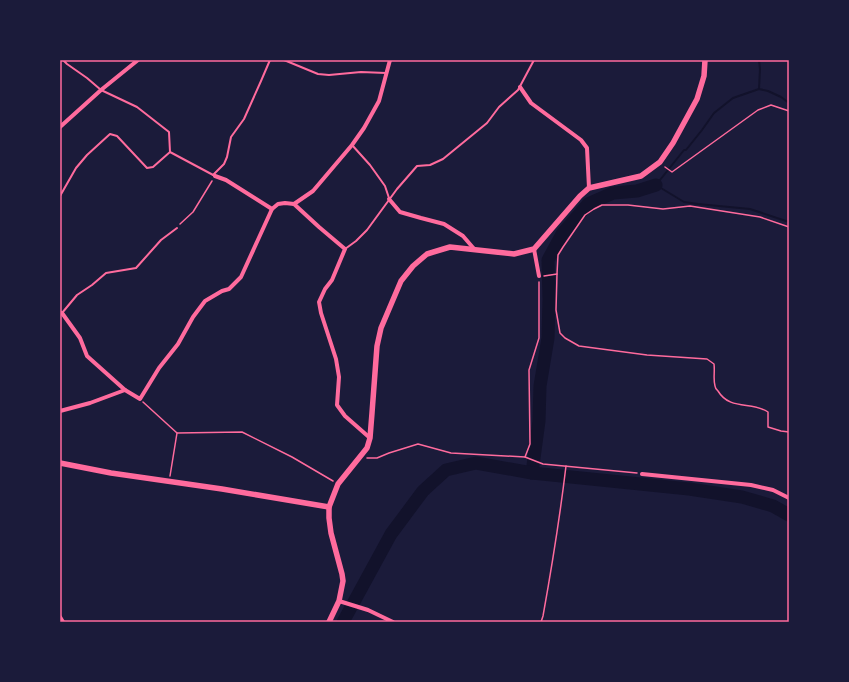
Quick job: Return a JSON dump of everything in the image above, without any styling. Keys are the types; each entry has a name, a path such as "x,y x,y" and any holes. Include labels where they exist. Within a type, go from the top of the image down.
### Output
{"street":[{"path":"60,127 101,90 138,60"},
{"path":"294,204 313,191 352,146 364,128 379,101 390,60"},
{"path":"329,622 342,601 343,581 331,533 329,507 338,484 367,448 370,438 377,346 381,328 401,281 413,266 426,254 450,247 514,254 534,248 580,196 589,188 641,176 660,162 673,143 698,98 704,76 705,60"},
{"path":"520,87 531,103 581,140 584,144 586,148 589,188"},
{"path":"214,175 237,186 272,208"},
{"path":"389,199 400,212 444,224 463,236 475,250"},
{"path":"61,312 80,338 87,356 125,390 140,399 159,368 178,344 193,317 205,301 229,289 241,278 272,208 278,204 294,204 345,249 332,280 325,289 320,302 321,313 336,359 339,377 337,405 345,416 370,438"},
{"path":"534,248 539,276"},
{"path":"60,410 90,403 125,390"},
{"path":"60,463 111,473 329,507"},
{"path":"642,474 751,485 773,490 789,498"},
{"path":"342,601 368,610 393,622"},
{"path":"60,617 63,622"}],"lane":[{"path":"63,60 101,90 138,107 169,132 170,152"},
{"path":"170,152 214,175 224,164 231,137 244,119 270,60"},
{"path":"284,60 318,74 329,75 361,72 386,73"},
{"path":"345,249 367,230 389,199 417,166 430,165 443,159 487,123 499,107 518,90 534,60"},
{"path":"60,196 79,164 110,134 117,136 147,168 153,167 170,152"},
{"path":"352,146 370,164 385,186 389,199"},
{"path":"61,312 77,295 106,273 136,268 161,240 177,228"}],"path":[{"path":"660,162 672,172 758,110 771,105 789,111"},
{"path":"177,228 193,212 214,175"},
{"path":"789,228 760,217 690,206 663,209 628,205 602,205 585,215 563,247 558,255 556,274 556,310 560,333 565,338 579,346 647,355 707,359 714,364 715,387 724,399 734,404 763,409 768,412 768,427 789,432"},
{"path":"525,457 530,444 529,370 539,338 539,276 556,274"},
{"path":"140,399 177,433 242,432 292,457 338,484"},
{"path":"169,482 177,433"},
{"path":"359,458 377,458 418,444 451,452 525,457 543,464 642,474"},
{"path":"541,622 550,575 566,466"}],"waterway":[{"path":"759,60 759,89"},
{"path":"789,103 781,97 759,89 733,98 714,113 686,150 684,150 656,185 684,202 750,209 789,222"},
{"path":"532,473 539,421 540,386 548,338 548,260 562,234 588,204 613,193 637,191 656,185"},
{"path":"343,622 391,534 423,491 446,470 476,463 532,473 689,489 742,497 773,506 789,515"}]}
